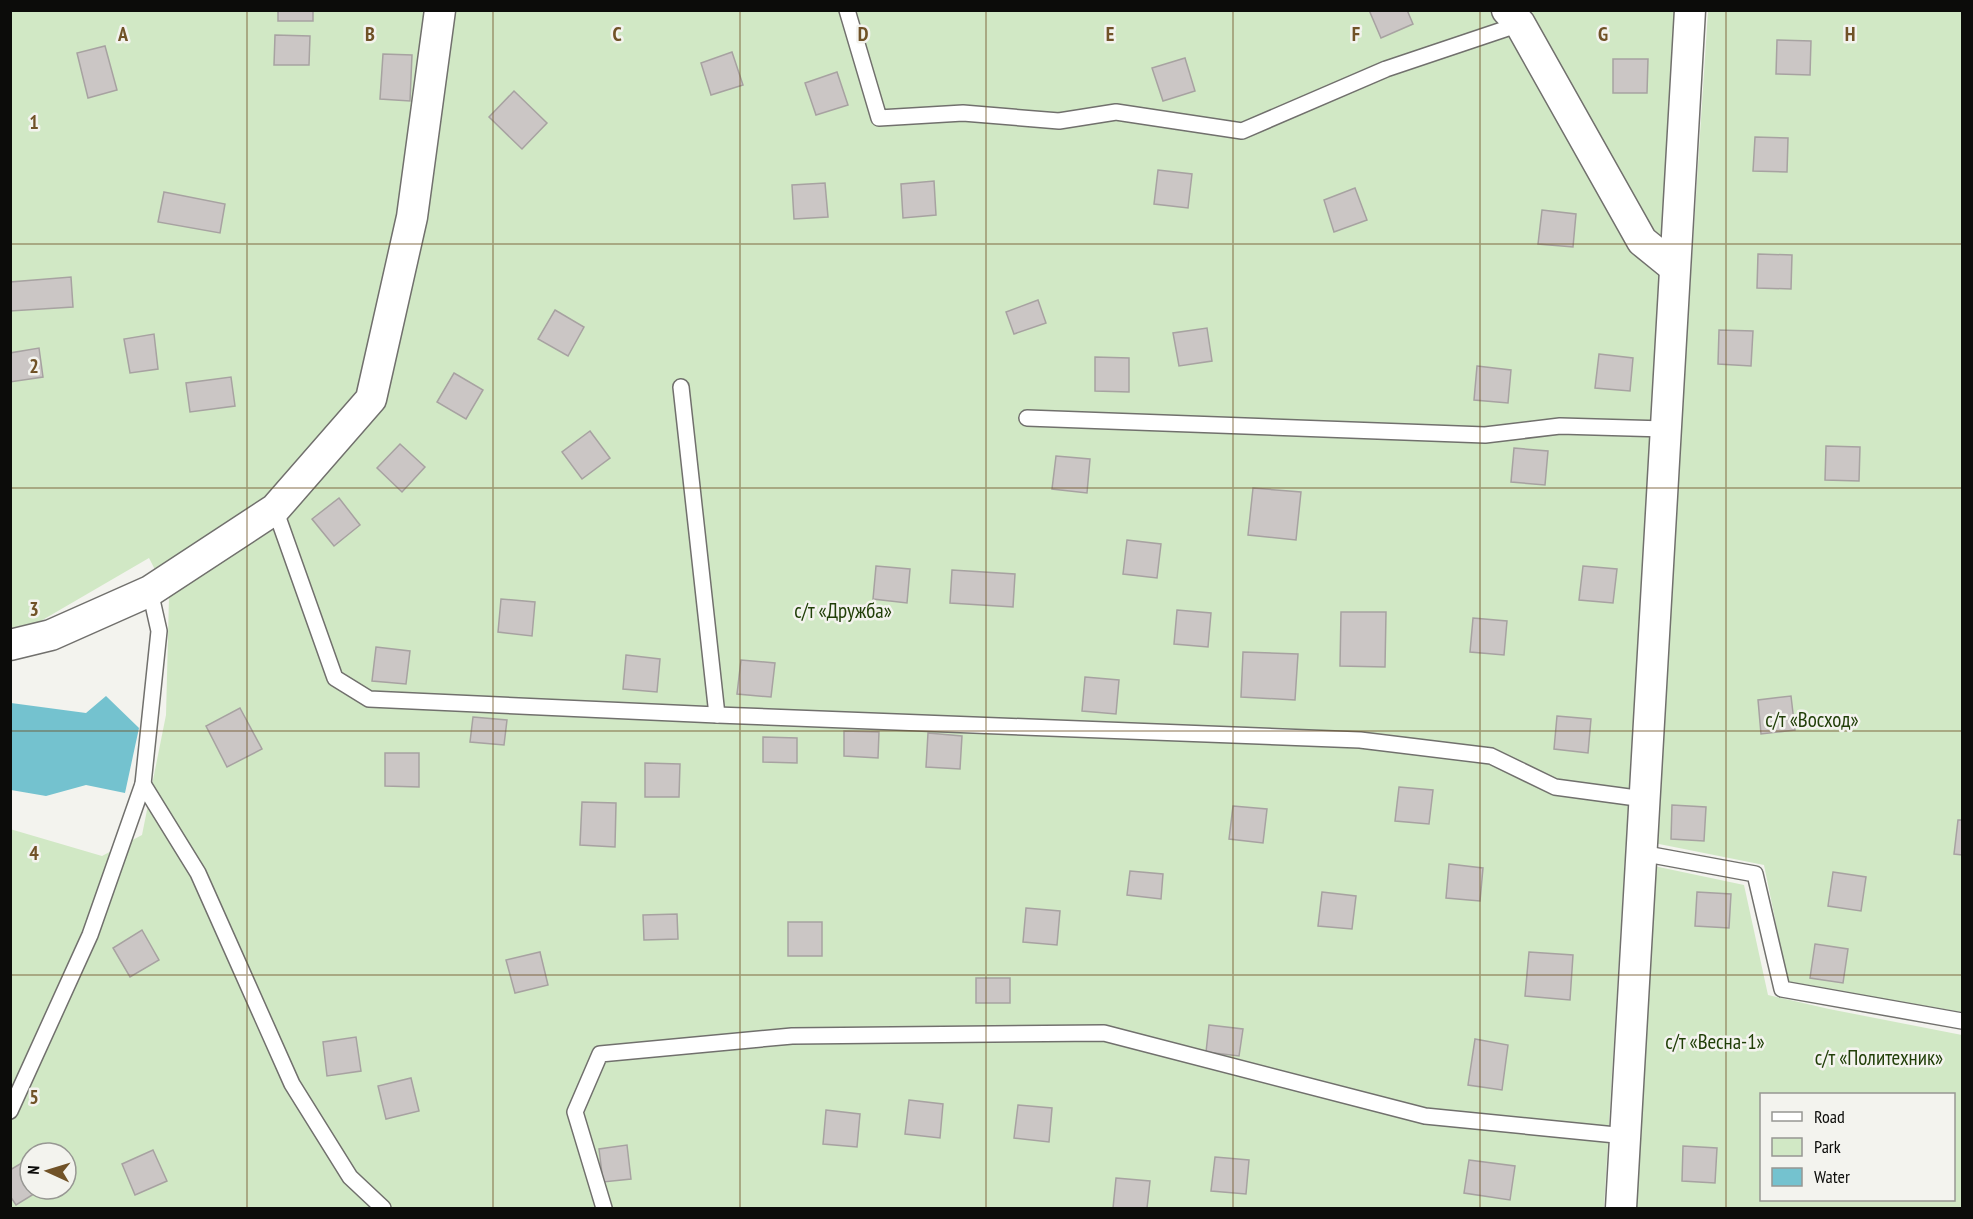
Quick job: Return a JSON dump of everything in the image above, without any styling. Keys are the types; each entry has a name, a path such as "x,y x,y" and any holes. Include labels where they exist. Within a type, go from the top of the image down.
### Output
{"street":[{"path":"10,645 51,634 150,591 275,509 371,399 412,217 440,10"},
{"path":"1621,1209 1690,10"},
{"path":"1513,17 1642,241 1674,267"}],"lane":[{"path":"847,10 879,118 963,113 1059,121 1116,112 1242,131 1513,17"},
{"path":"681,387 717,715"},
{"path":"1027,418 1485,435 1560,426 1665,429"},
{"path":"275,509 335,678 369,699 1360,740 1491,756 1556,787 1644,799"},
{"path":"10,1111 90,935 143,784 159,631 150,591"},
{"path":"143,784 198,873 292,1084 350,1177 383,1209"},
{"path":"1641,853 1755,874 1782,988 1962,1022"},
{"path":"604,1209 575,1112 600,1054 792,1036 1104,1033 1425,1116 1626,1136"}],"green space":[{"name":"с/т «Дружба»","path":"11,11 1676,11 1604,1208 11,1208 10,829 102,856 142,835 166,715 169,597 149,558 39,622 11,628"},
{"name":"с/т «Восход»","path":"1708,11 1962,11 1962,1012 1788,983 1764,865 1654,843"},
{"name":"с/т «Весна-1»","path":"1654,866 1744,885 1768,995 1962,1035 1962,1208 1635,1208"}],"water":[{"path":"106,696 139,728 125,793 86,785 46,796 11,790 11,703 86,713"}],"building":[{"path":"278,10 313,10 313,21 278,21"},
{"path":"1369,10 1407,10 1413,24 1381,38"},
{"path":"275,35 310,36 309,65 274,65"},
{"path":"1777,40 1811,41 1810,75 1776,74"},
{"path":"105,46 117,90 88,98 77,53"},
{"path":"732,52 743,85 711,95 701,63"},
{"path":"383,54 412,55 410,101 380,99"},
{"path":"1185,58 1195,91 1163,101 1152,68"},
{"path":"1613,59 1648,59 1647,93 1613,93"},
{"path":"837,72 848,105 816,115 805,83"},
{"path":"514,91 547,123 522,149 489,117"},
{"path":"1755,137 1788,138 1787,172 1753,171"},
{"path":"1158,170 1192,174 1188,208 1154,204"},
{"path":"934,181 936,215 903,218 901,184"},
{"path":"825,183 828,217 794,219 792,185"},
{"path":"1355,188 1367,220 1334,232 1324,200"},
{"path":"164,192 225,204 220,233 158,222"},
{"path":"1542,210 1576,214 1573,247 1538,244"},
{"path":"1758,254 1792,255 1791,289 1757,288"},
{"path":"71,277 73,307 10,311 10,282"},
{"path":"1038,300 1046,323 1014,334 1006,312"},
{"path":"555,310 584,327 568,356 538,339"},
{"path":"1207,328 1212,361 1179,366 1173,333"},
{"path":"1719,330 1753,331 1751,366 1718,364"},
{"path":"154,334 158,369 130,373 124,339"},
{"path":"39,348 43,377 10,382 10,353"},
{"path":"1599,354 1633,358 1630,391 1595,388"},
{"path":"1095,357 1129,358 1129,392 1095,391"},
{"path":"1477,366 1511,370 1508,403 1474,400"},
{"path":"454,373 483,390 466,419 437,402"},
{"path":"231,377 235,406 190,412 186,383"},
{"path":"590,431 610,458 582,479 562,452"},
{"path":"400,444 425,467 402,492 377,468"},
{"path":"1826,446 1860,447 1859,481 1825,480"},
{"path":"1514,448 1548,451 1545,485 1511,482"},
{"path":"1056,456 1090,459 1087,493 1052,489"},
{"path":"1253,488 1301,492 1296,540 1248,535"},
{"path":"339,498 360,525 334,546 312,519"},
{"path":"1127,540 1161,544 1157,578 1123,574"},
{"path":"876,566 910,569 907,603 873,599"},
{"path":"1583,566 1617,569 1613,603 1579,600"},
{"path":"952,570 1015,574 1013,607 950,603"},
{"path":"501,599 535,602 532,636 498,632"},
{"path":"1177,610 1211,613 1208,647 1174,644"},
{"path":"1341,612 1386,612 1385,667 1340,666"},
{"path":"1473,618 1507,621 1504,655 1470,652"},
{"path":"376,647 410,651 406,684 372,681"},
{"path":"1243,652 1298,654 1295,700 1241,697"},
{"path":"626,655 660,659 657,692 623,689"},
{"path":"741,660 775,663 771,697 737,694"},
{"path":"1085,677 1119,680 1116,714 1082,711"},
{"path":"1791,696 1795,730 1761,734 1758,700"},
{"path":"240,708 262,749 227,767 206,726"},
{"path":"1557,716 1591,719 1588,753 1554,749"},
{"path":"473,717 507,720 504,745 470,742"},
{"path":"844,731 879,732 878,758 844,756"},
{"path":"928,733 962,736 960,769 926,767"},
{"path":"763,737 797,738 797,763 763,762"},
{"path":"385,753 419,753 419,787 385,786"},
{"path":"645,763 680,764 679,797 645,797"},
{"path":"1399,787 1433,790 1429,824 1395,821"},
{"path":"582,802 616,803 615,847 580,845"},
{"path":"1672,805 1706,807 1704,841 1671,839"},
{"path":"1233,806 1267,809 1263,843 1229,839"},
{"path":"1958,820 1962,820 1962,855 1954,854"},
{"path":"1449,864 1483,868 1480,901 1446,898"},
{"path":"1130,871 1163,874 1161,899 1127,895"},
{"path":"1833,872 1866,877 1861,911 1828,906"},
{"path":"1322,892 1356,896 1352,929 1318,926"},
{"path":"1697,892 1731,894 1729,928 1695,926"},
{"path":"1026,908 1060,911 1057,945 1023,942"},
{"path":"677,914 678,939 644,940 643,915"},
{"path":"788,922 822,922 822,956 788,956"},
{"path":"142,930 159,960 130,977 113,948"},
{"path":"1815,944 1848,949 1843,983 1810,978"},
{"path":"540,952 548,985 515,993 506,960"},
{"path":"1529,952 1573,955 1570,1000 1525,996"},
{"path":"976,978 1010,978 1010,1003 976,1003"},
{"path":"1209,1025 1243,1029 1239,1056 1206,1052"},
{"path":"356,1037 361,1071 327,1076 323,1042"},
{"path":"1475,1039 1508,1045 1502,1090 1468,1085"},
{"path":"411,1078 419,1111 386,1119 378,1086"},
{"path":"909,1100 943,1104 940,1138 905,1134"},
{"path":"1018,1105 1052,1108 1049,1142 1014,1138"},
{"path":"826,1110 860,1114 857,1147 823,1144"},
{"path":"627,1145 631,1179 603,1182 599,1149"},
{"path":"1683,1146 1717,1148 1715,1183 1682,1181"},
{"path":"153,1150 167,1181 135,1195 122,1164"},
{"path":"1215,1157 1249,1160 1246,1194 1211,1191"},
{"path":"1469,1160 1515,1166 1510,1200 1464,1193"},
{"path":"18,1165 18,1201 22,1201 16,1205 10,1196 10,1170"},
{"path":"1116,1178 1150,1181 1147,1208 1113,1208"}],"park label":[{"name":"с/т «Политехник»","path":"1879,1057"}]}
